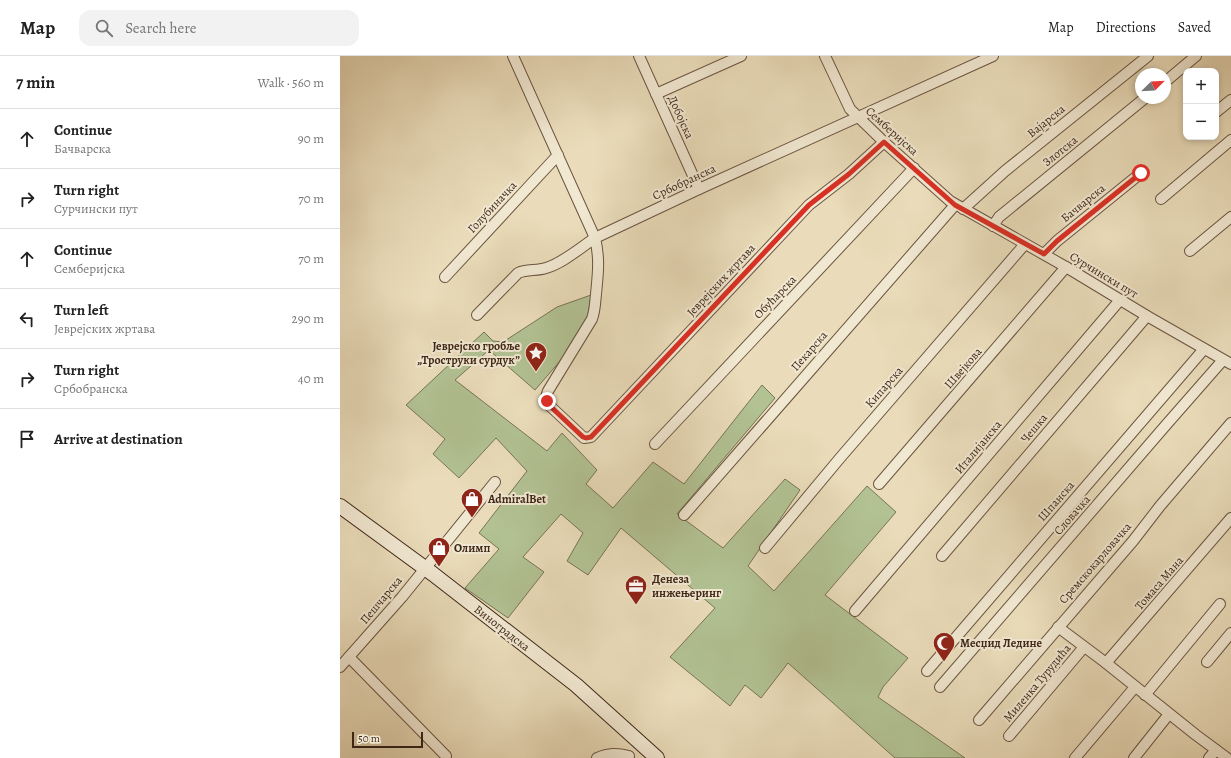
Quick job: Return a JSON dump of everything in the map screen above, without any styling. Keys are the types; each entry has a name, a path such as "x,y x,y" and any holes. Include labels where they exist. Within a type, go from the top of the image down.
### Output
{"street":[{"path":"513,56 595,238"},
{"name":"Добојска","path":"639,56 699,189"},
{"path":"656,94 741,56"},
{"name":"Семберијска","path":"825,56 847,104 858,117 884,142 959,207"},
{"name":"Србобранска","path":"477,315 518,273 551,266 595,238 699,189 993,56"},
{"name":"Вајарска","path":"959,207 1148,56"},
{"path":"1171,77 1196,56"},
{"path":"1219,110 1231,100"},
{"name":"Злотска","path":"993,226 999,217 1138,104"},
{"path":"1161,199 1231,140"},
{"name":"Јеврејских жртава","path":"595,238 599,262 593,316 590,324 548,391 546,397 550,406 583,437 586,438 591,437 809,205 849,174 884,142"},
{"name":"Голубиначка","path":"445,277 558,155"},
{"name":"Обућарска","path":"655,444 914,168"},
{"name":"Бачварска","path":"1044,254 1057,241 1141,173"},
{"name":"Сурчински пут","path":"959,207 1044,254 1227,362"},
{"name":"Пекарска","path":"684,515 959,207"},
{"path":"1190,251 1231,217"},
{"name":"Кипарска","path":"765,548 840,458 1025,244"},
{"name":"Швејкова","path":"879,484 1066,267"},
{"name":"Италијанска","path":"855,611 1120,300"},
{"name":"Чешка","path":"942,556 1147,316"},
{"name":"Шпанска","path":"927,671 1204,349"},
{"name":"Словачка","path":"940,687 1166,425 1227,362"},
{"name":"Сремскокарловачка","path":"979,720 1133,540 1231,422"},
{"name":"Пешчарска","path":"340,667 402,596 495,482"},
{"name":"Виноградска","path":"340,506 424,568 576,685 657,758"},
{"name":"Томаса Мана","path":"1106,663 1231,518"},
{"path":"1145,695 1220,604"},
{"path":"1058,627 1106,663 1169,714 1212,754 1227,758"},
{"path":"1207,662 1231,634"},
{"name":"Миленка Турудића","path":"1009,736 1084,647"},
{"path":"349,657 446,756"},
{"path":"1075,758 1135,687"},
{"path":"1134,758 1169,714"},
{"path":"597,758 612,753 629,757 641,744"}],"green space":[{"path":"591,295 588,317 567,353 535,390 489,350 455,380 547,451 562,433 597,470 586,484 613,508 653,462 684,484 762,385 775,398 677,514 723,548 785,479 800,490 748,566 774,591 867,486 896,512 825,595 908,658 883,687 878,697 965,758 895,758 788,663 761,698 745,685 730,706 670,657 715,608 621,528 588,575 567,561 583,533 561,514 523,557 544,572 508,618 465,588 499,549 479,533 527,471 496,438 459,478 433,454 445,439 406,405 484,332 493,341 503,342 557,307"}],"place":[{"name":"Јеврејско гробље „Троструки сурдук”","path":"536,372"},
{"name":"AdmiralBet","path":"472,518"},
{"name":"Олимп","path":"439,568"},
{"name":"Денеза инжењеринг","path":"636,606"},
{"name":"Месџид Ледине","path":"944,662"}],"route":[{"path":"547,401 550,406 584,438 591,437 809,205 849,174 884,142 955,205 1044,254 1057,241 1141,173"}]}
